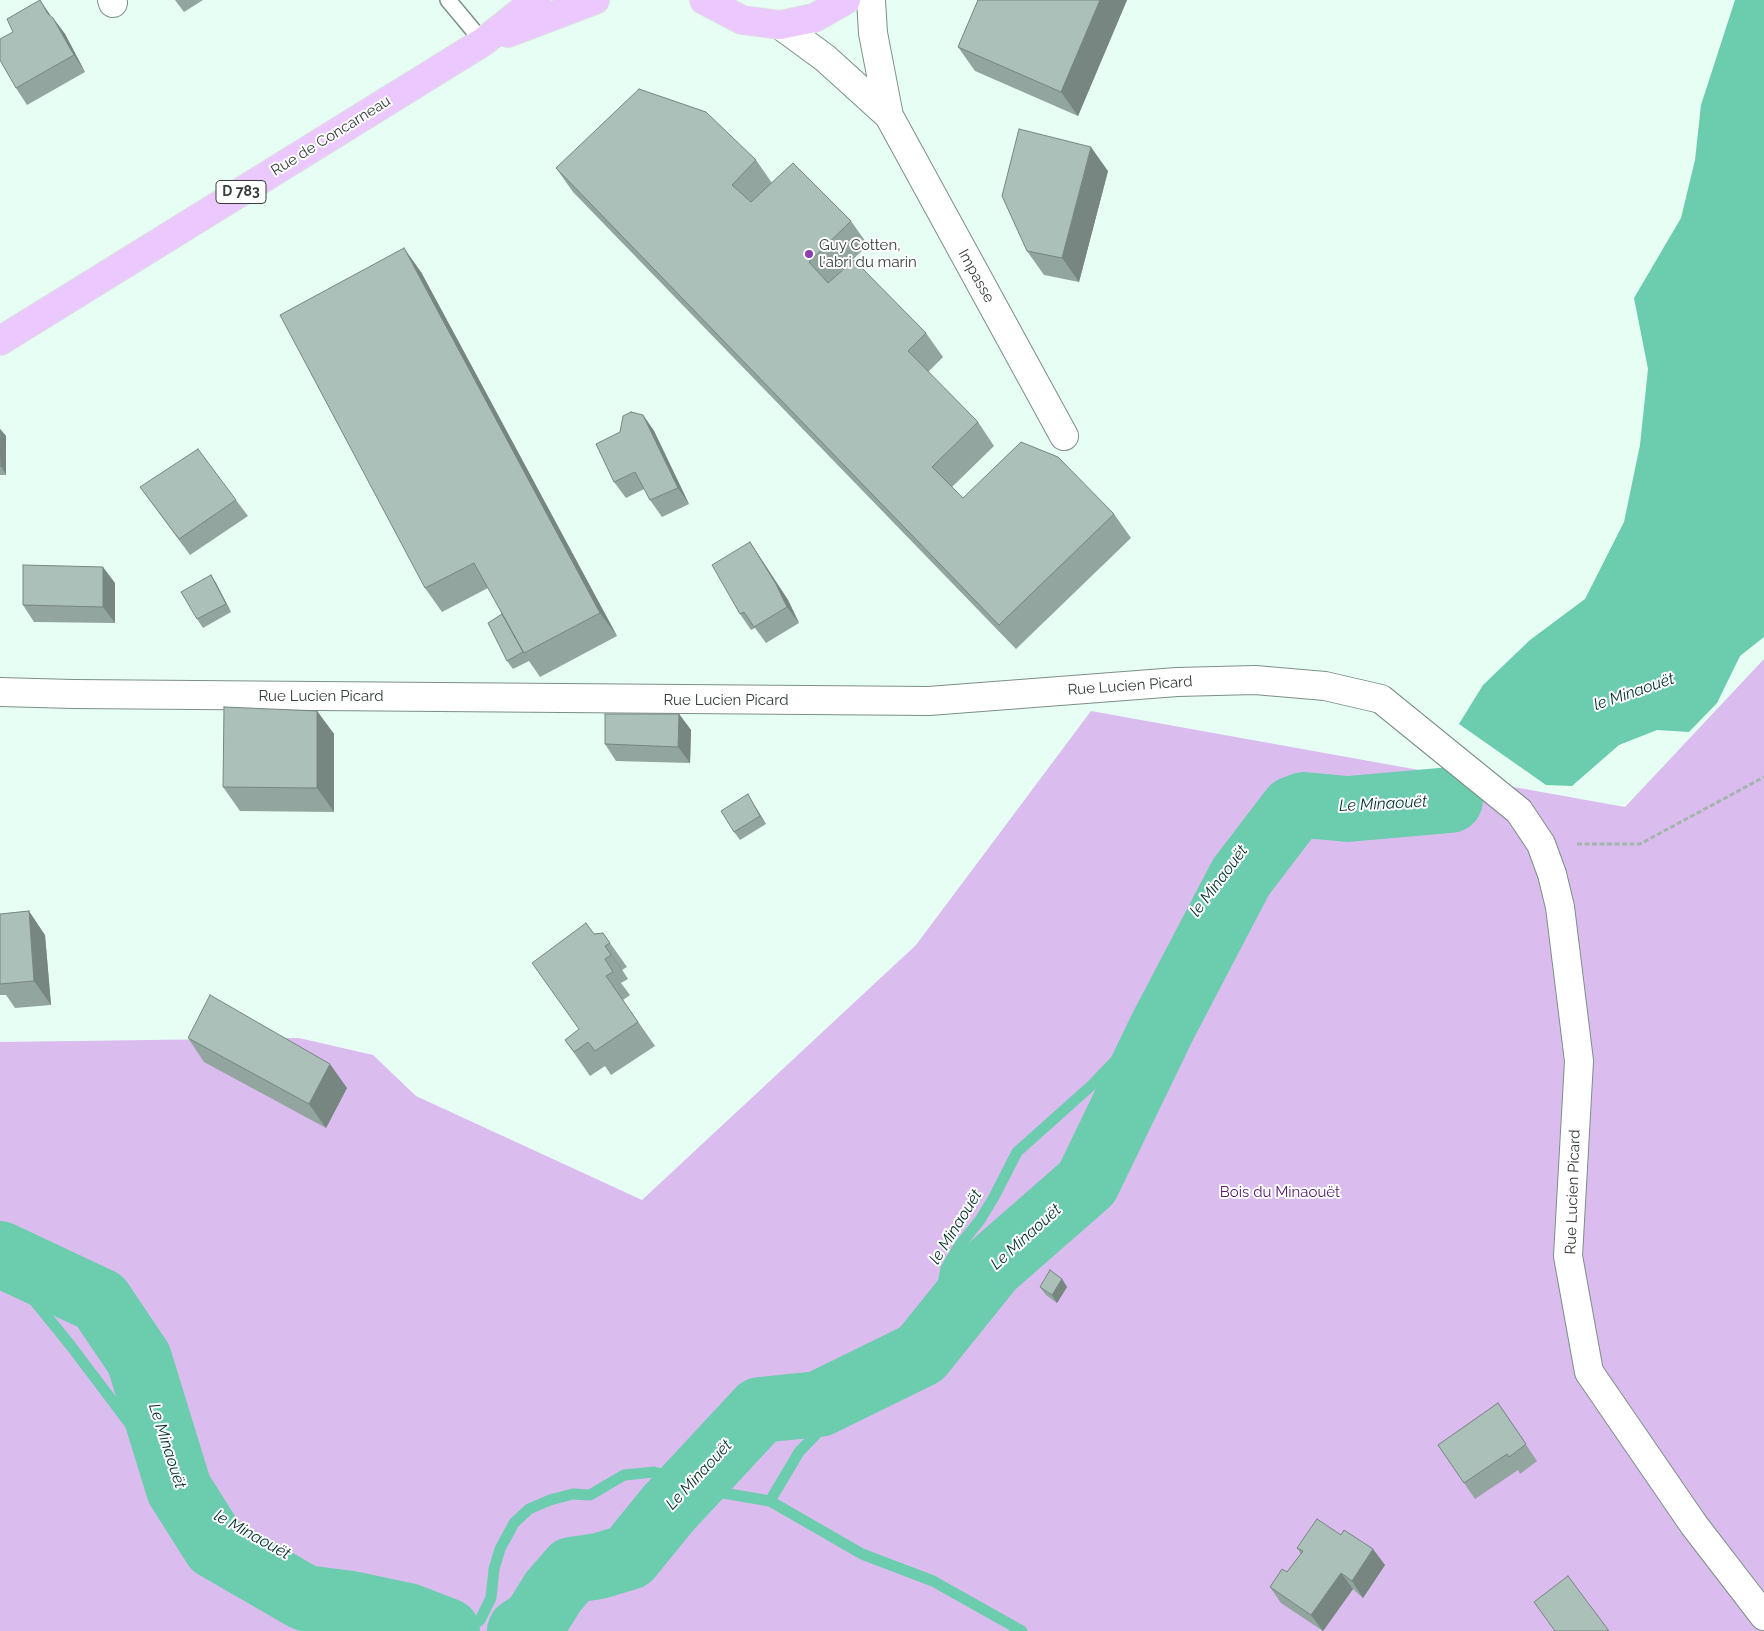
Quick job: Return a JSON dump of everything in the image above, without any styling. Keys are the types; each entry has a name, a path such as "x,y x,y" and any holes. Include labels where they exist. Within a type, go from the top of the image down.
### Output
{"main road":[{"name":"Rue de Concarneau","path":"0,341 483,42 536,0"},
{"name":"Rue de Concarneau","path":"483,42 595,0"},
{"path":"698,1 742,20 780,25 814,18 846,0"}],"street":[{"path":"871,0 873,33 888,116"},
{"path":"780,25 825,58 888,116"},
{"name":"Impasse","path":"888,116 1064,436"},
{"name":"Rue Lucien Picard","path":"0,692 929,701 1177,682 1255,680 1325,686 1381,699 1519,811 1541,844 1552,874 1560,907 1579,1061 1568,1256 1589,1372 1694,1525 1764,1616"}],"lane":[{"path":"448,0 483,42"}],"path":[{"path":"1541,844 1640,844 1764,777"}],"green space":[{"name":"Bois du Minaouët","path":"1764,659 1764,1631 0,1631 0,1042 299,1038 373,1055 416,1096 642,1200 916,945 1091,711 1625,807"}],"water":[{"path":"1735,0 1764,0 1764,637 1740,656 1717,703 1689,732 1657,730 1619,745 1572,786 1546,785 1459,724 1483,685 1530,640 1585,599 1624,522 1640,445 1648,369 1634,298 1681,218 1695,160 1701,105"}],"building":[{"path":"40,0 48,14 53,18 74,55 16,88 0,60 0,39 13,32 7,19"},
{"path":"978,0 1100,0 1061,92 958,47"},
{"path":"639,89 706,112 756,160 732,185 751,202 793,163 851,221 809,262 828,283 854,260 926,333 908,351 978,422 932,467 963,498 1021,442 1058,457 1114,514 999,625 556,168"},
{"path":"1019,129 1091,147 1062,258 1027,251 1002,196"},
{"path":"404,248 600,613 524,653 474,563 425,588 280,315"},
{"path":"631,412 643,415 678,488 650,500 635,472 614,482 596,444 620,432 623,416"},
{"path":"198,449 236,500 179,539 140,487"},
{"path":"750,542 776,584 787,607 754,627 744,612 740,614 712,565"},
{"path":"23,565 103,567 103,607 23,605"},
{"path":"211,575 226,604 197,619 181,592"},
{"path":"502,614 523,652 507,661 488,623"},
{"path":"224,707 317,711 317,788 223,787"},
{"path":"605,714 679,714 678,747 605,744"},
{"path":"748,794 760,816 734,832 721,811"},
{"path":"29,911 34,981 0,984 0,914"},
{"path":"586,923 594,934 603,933 610,943 605,946 611,955 605,959 613,972 606,976 638,1022 595,1051 588,1042 574,1052 565,1040 579,1029 532,963"},
{"path":"210,995 330,1064 309,1104 188,1038"},
{"path":"1050,1270 1062,1279 1052,1295 1040,1287"},
{"path":"1498,1403 1526,1444 1509,1457 1507,1454 1464,1483 1438,1445"},
{"path":"1317,1519 1341,1535 1344,1530 1373,1549 1352,1581 1341,1573 1311,1615 1270,1587 1282,1569 1287,1572 1303,1551 1297,1548"},
{"path":"1568,1576 1609,1631 1555,1631 1534,1602"}],"waterway":[{"name":"le Minaouët","path":"770,1501 799,1452 821,1429 866,1397 894,1389 911,1375 928,1341 936,1319 946,1268 959,1246 980,1220 1017,1152 1092,1085 1116,1060 1142,1045 1162,1037 1177,1019 1183,993 1185,969 1193,946 1219,902 1253,864 1273,835 1308,809 1365,791 1391,789 1425,780"},
{"name":"Le Minaouët","path":"520,1631 535,1621 553,1592 572,1570 599,1566 629,1557 668,1509 760,1410 819,1404 921,1354 991,1267 1087,1183 1163,1026 1241,877 1293,809 1304,805 1348,809 1450,800"},
{"name":"le Minaouët","path":"0,1254 100,1301 139,1359 179,1489 215,1546 305,1598 351,1604 408,1616 447,1631"},
{"name":"le Minaouët","path":"0,1263 16,1278 71,1346 172,1480 185,1507 200,1525 222,1540 297,1577 322,1593 359,1631"},
{"name":"le Minaouët","path":"466,1631 480,1620 491,1598 494,1569 500,1549 514,1523 529,1509 550,1500 573,1494 590,1495 624,1475 654,1472 692,1481 723,1493 770,1501 862,1554 933,1581 1022,1631"}],"place":[{"name":"Guy Cotten, l'abri du marin","path":"809,254"}]}
